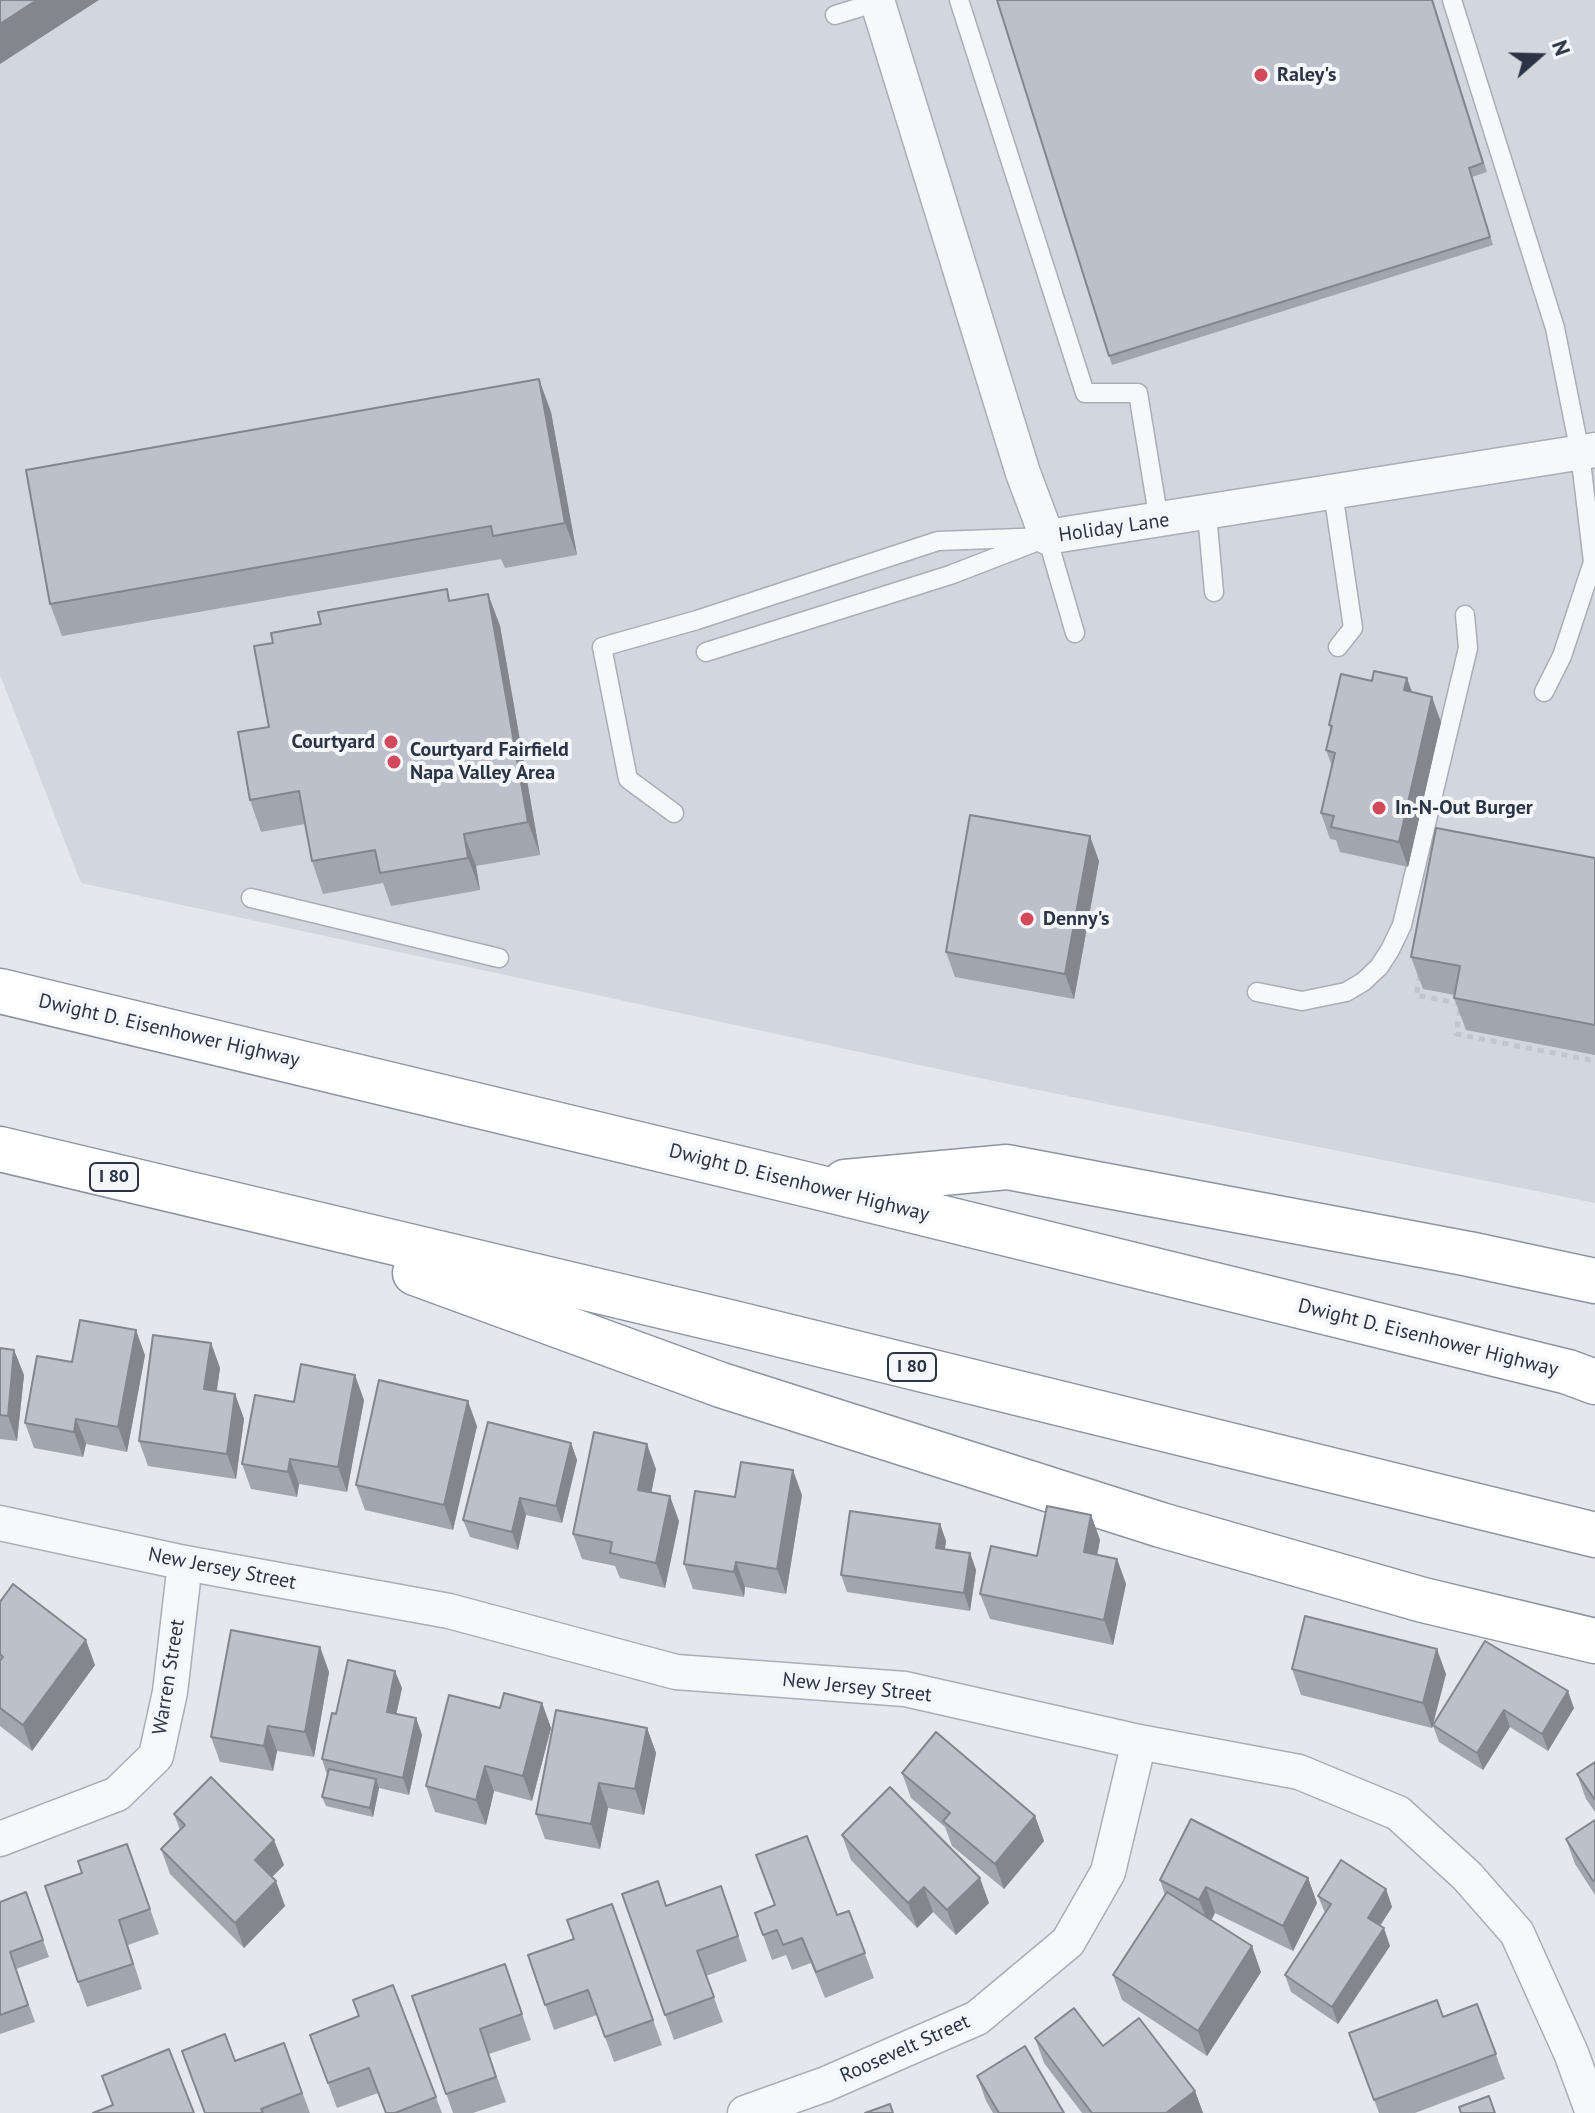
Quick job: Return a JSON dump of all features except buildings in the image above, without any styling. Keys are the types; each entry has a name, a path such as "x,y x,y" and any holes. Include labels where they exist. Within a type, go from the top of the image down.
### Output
{"highway":[{"path":"0,974 115,1017"},
{"name":"Dwight D. Eisenhower Highway","path":"0,991 1586,1373"},
{"name":"I 80","path":"0,1149 749,1327 1595,1535"},
{"path":"813,1186 1007,1167 1469,1254 1595,1281"},
{"path":"228,1205 721,1385 1161,1525 1423,1600 1595,1641"}],"street":[{"name":"Holiday Lane","path":"877,1 1023,473 1047,537 1587,452"},
{"name":"New Jersey Street","path":"0,1523 185,1563 449,1611 676,1672 905,1689 1139,1742 1299,1772 1398,1813 1467,1876 1517,1933 1571,2053 1593,2113"},
{"name":"Warren Street","path":"0,1839 117,1794 156,1756 170,1692 185,1563"},
{"name":"Roosevelt Street","path":"745,2113 826,2084 977,2018 1068,1942 1108,1872 1139,1742"}],"lane":[{"path":"959,0 1085,393 1138,393 1159,521"},
{"path":"1452,0 1555,328 1587,452 1593,562 1562,656 1544,692"},
{"path":"835,15 877,1"},
{"path":"1333,492 1353,628 1338,647"},
{"path":"1207,514 1214,592"},
{"path":"674,813 628,779 602,647 697,620 938,541 1047,537"},
{"path":"1047,537 1075,633"},
{"path":"706,652 950,575 1047,537"},
{"path":"1257,992 1302,1001 1346,992 1379,967 1390,950 1402,925 1468,648 1465,615"},
{"path":"251,898 499,958"}],"path":[{"path":"1422,966 1416,995 1461,1004 1456,1034 1595,1061"}],"shaded area":[{"path":"0,0 1595,0 1595,1203 984,1079 81,883 0,675"}],"place":[{"name":"Raley's","path":"1261,75"},
{"name":"Courtyard","path":"391,742"},
{"name":"Courtyard Fairfield Napa Valley Area","path":"394,762"},
{"name":"In-N-Out Burger","path":"1379,808"},
{"name":"Denny's","path":"1027,919"}]}
